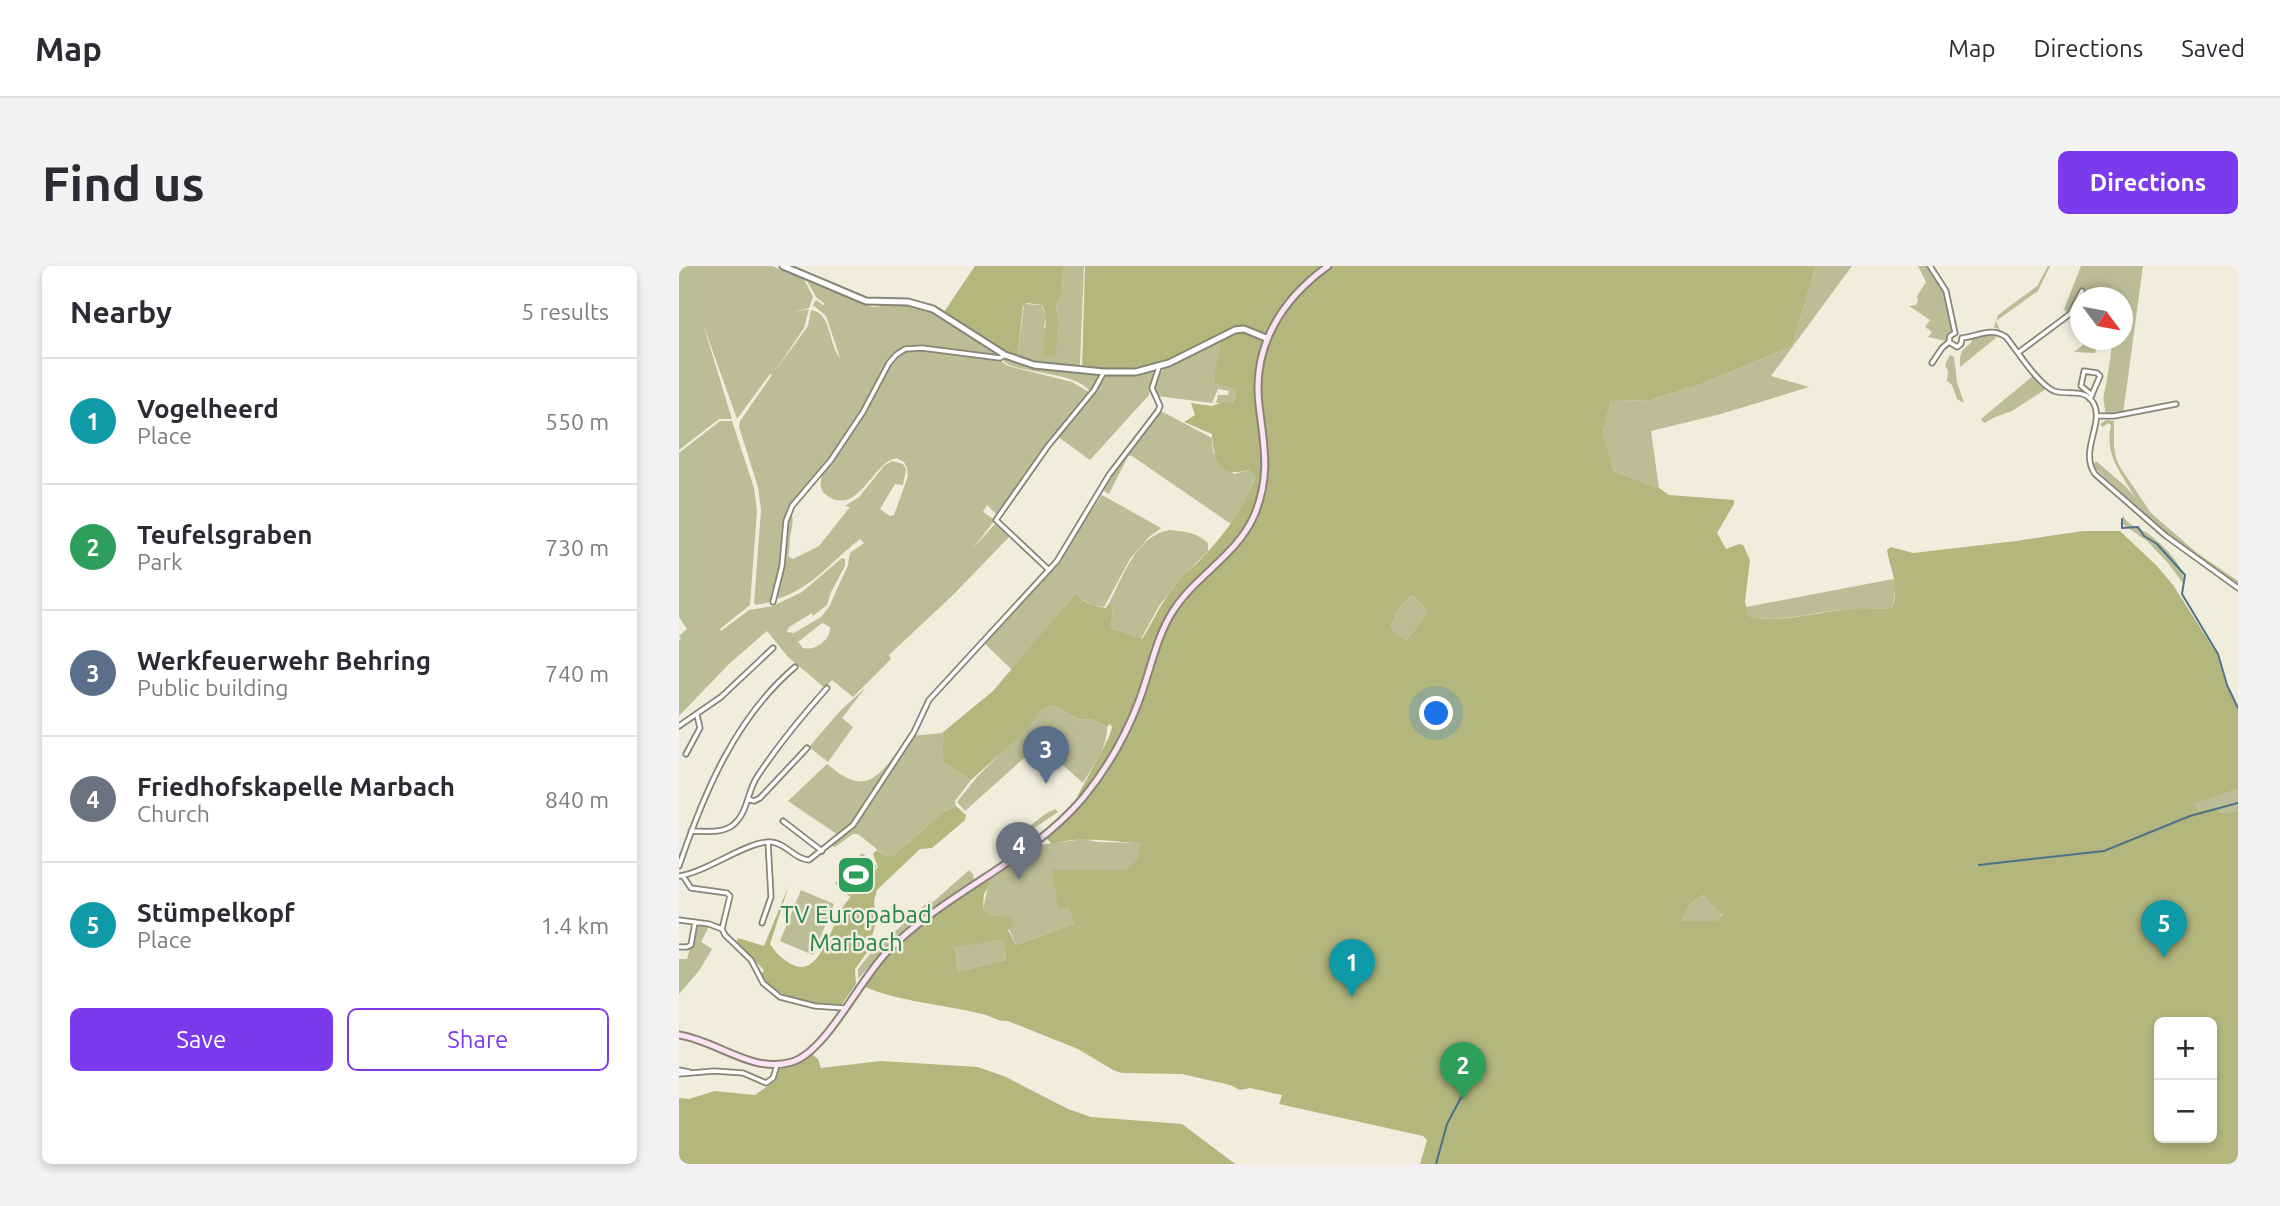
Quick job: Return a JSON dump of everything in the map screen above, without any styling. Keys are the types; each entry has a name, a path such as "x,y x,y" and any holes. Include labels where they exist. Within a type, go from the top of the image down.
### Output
{"main road":[{"path":"679,1035 707,1042 755,1063 777,1065 796,1061 822,1040 866,976 901,938 1055,826 1091,789 1125,735 1170,616 1194,585 1234,548 1250,524 1261,495 1267,464 1258,392 1259,365 1266,338 1288,302 1328,266"}],"street":[{"path":"783,266 866,301 914,303 933,309 1005,355 1034,365 1104,372 1136,372 1159,367 1235,330 1244,329 1266,338"},
{"path":"1930,266 1945,291 1955,333"},
{"path":"2019,352 2070,314"},
{"path":"1962,338 1992,331 2006,337 2050,389 2057,392 2077,392 2091,397"},
{"path":"1955,333 1962,338"},
{"path":"1932,363 1949,342 1950,336 1955,333"},
{"path":"1949,342 1957,347 1962,338"},
{"path":"773,602 782,566 786,520 792,506 831,460 863,412 889,363 905,349 922,348 1000,358 1005,355"},
{"path":"844,1009 815,1006 780,997 763,983 751,960 722,929 730,896 727,893 691,888 681,876 768,842 783,846 803,859 810,860 853,825 914,732 929,700 1050,570 1077,532 1109,475 1159,409 1152,388 1159,367"},
{"path":"2091,397 2100,376 2084,371 2081,386 2091,397 2097,416 2089,452 2092,468 2166,536 2238,587"},
{"path":"1050,570 996,520 1048,446 1094,390 1104,372"},
{"path":"2097,416 2113,416 2176,404"},
{"path":"2121,509 2127,502"},
{"path":"679,726 728,691 773,648"},
{"path":"679,866 711,782 733,742 771,691 795,667"},
{"path":"691,831 716,832 726,829 739,819 757,778 783,739 828,688"},
{"path":"686,754 699,728 697,715"},
{"path":"748,799 754,801 760,798 807,748"},
{"path":"783,821 824,849"},
{"path":"762,923 771,897 768,842"},
{"path":"679,920 722,929"},
{"path":"679,947 691,945 695,922"},
{"path":"679,1072 747,1073 767,1083 773,1078 777,1065"}],"green space":[{"path":"679,266 772,266 804,279 813,297 809,308 793,312 809,309 804,328 775,371 808,326 811,310 823,317 840,358 826,316 813,305 816,300 825,304 816,297 807,281 872,307 900,304 934,311 999,355 1002,362 1008,366 1072,382 1089,392 997,515 987,505 983,512 995,520 972,549 995,524 1009,537 889,655 891,659 853,697 832,680 825,688 788,657 767,631 729,664 679,716 679,636 687,629 679,617 679,453 720,421 732,421 754,488 757,511 750,605 720,629 721,631 749,610 773,606 802,592 842,558 845,559 845,566 827,605 813,616 812,613 789,627 787,632 794,633 821,617 829,607 848,565 850,553 864,543 860,539 801,588 777,599 778,583 771,602 756,605 754,603 761,510 758,487 739,427 740,421 772,375 770,374 737,419 703,324 732,419 719,419 679,450","holes":["865,404 869,407 823,473 821,488 826,495 837,500 847,500 856,495 887,462 896,458 904,462 907,468 908,476 894,515 890,516 880,509 895,484 903,485 906,469 903,464 892,461 884,466 859,497 845,506 850,507 819,546 793,559 788,556 793,522 792,515 787,514 790,507 821,470","822,623 830,627 825,640 812,648 803,648 798,642"]},
{"path":"975,266 1063,266 1062,294 1056,305 1058,320 1054,356 1043,355 1046,322 1042,305 1027,303 1023,306 1017,358 944,312"},
{"path":"1063,266 1084,266 1080,364 1077,367 1054,365 1017,358 1024,304 1042,305 1046,317 1044,328 1058,320 1056,305 1062,294"},
{"path":"1085,266 1816,266 1792,346 1701,384 1651,400 1611,401 1603,433 1614,471 1659,488 1669,495 1734,500 1717,533 1726,549 1743,545 1750,560 1745,602 1749,616 1760,618 1783,618 1848,609 1892,608 1895,585 1887,550 1891,547 1913,553 2083,531 2120,531 2157,566 2173,585 2217,654 2226,685 2238,709 2238,789 2193,804 2199,811 2214,807 2221,813 2238,811 2238,1164 1420,1164 1427,1140 1423,1136 1279,1104 1282,1095 1250,1088 1240,1090 1230,1085 1182,1074 1122,1073 1078,1049 1008,1021 891,996 863,986 892,948 931,916 986,880 990,883 984,894 983,909 992,916 1010,917 1014,924 1008,930 1016,945 1074,924 1069,909 1058,907 1051,870 1125,870 1138,858 1141,843 1085,839 1052,844 1045,837 1083,800 1077,797 1109,737 1112,727 1110,724 1107,727 1091,719 1080,720 1055,706 1045,708 971,780 944,763 943,759 942,733 993,691 1075,594 1093,605 1106,608 1109,603 1113,605 1111,628 1142,639 1166,597 1178,581 1208,552 1245,501 1255,477 1249,470 1225,470 1214,453 1212,434 1184,422 1195,415 1191,403 1212,406 1223,402 1233,404 1236,390 1213,383 1223,333 1158,365 1119,370 1082,367","holes":["1413,596 1428,611 1407,640 1396,634 1391,626 1399,608","1703,895 1723,914 1716,921 1681,921 1691,903","1003,940 1006,960 958,972 955,947"]},
{"path":"1816,266 1852,266 1771,376 1809,387 1721,414 1651,431 1659,488 1614,471 1603,433 1611,401 1651,400 1701,384 1792,346"},
{"path":"1918,266 1927,266 1949,307 1953,324 1952,332 1946,341 1928,337 1932,332 1925,327 1930,320 1909,306 1916,305 1917,296 1926,282"},
{"path":"2050,266 2038,291 1996,321 1998,315 2037,286"},
{"path":"2081,266 2143,266 2133,340 2133,287 2073,287"},
{"path":"2070,294 2070,308 2067,313 2064,309"},
{"path":"1988,335 1997,337 1960,367 1961,353 1972,339"},
{"path":"1224,337 1213,383 1236,390 1233,404 1216,403 1218,395 1228,395 1229,391 1218,389 1212,403 1157,396 1157,381 1165,367"},
{"path":"2076,350 2096,350 2095,353 2074,352"},
{"path":"2111,350 2132,350 2123,414 2104,416"},
{"path":"1950,355 1954,357 1957,382 1964,403 1957,399 1952,385 1947,381 1948,371 1945,365"},
{"path":"1006,358 1029,368 1101,375 1091,392 1065,377 1009,365 1003,361"},
{"path":"1155,372 1149,395 1090,460 1057,436 1104,374"},
{"path":"2034,375 2045,389 2043,391 2012,411 1984,423 1981,419"},
{"path":"1161,411 1212,438 1213,452 1234,474 1250,470 1255,476 1247,499 1231,524 1132,456 1128,456 1109,494 1104,491 1110,475"},
{"path":"2106,420 2114,421 2114,446 2120,467 2151,513 2197,553 2238,581 2238,585 2166,534 2095,468 2093,465 2096,461 2135,498 2112,455 2109,436 2111,425 2108,423 2103,427 2100,424"},
{"path":"1102,495 1161,528 1149,537 1130,559 1104,607 1092,605 1074,595 1012,670 983,642 1051,571"},
{"path":"2123,515 2128,522 2150,535 2166,549 2180,568 2184,581 2182,582 2147,541 2121,523"},
{"path":"1169,530 1199,536 1208,543 1208,551 1178,581 1159,606 1141,639 1111,628 1113,605 1109,603 1125,570 1148,540"},
{"path":"1893,579 1897,582 1892,608 1842,610 1772,619 1749,616 1746,607"},
{"path":"1413,596 1428,611 1407,640 1396,634 1391,626 1402,604"},
{"path":"866,687 842,718 853,727 828,762 809,747 839,712"},
{"path":"1055,706 1080,720 1091,719 1107,727 1102,749 1083,783 1047,751 1023,759 965,811 957,802 977,777 1045,708"},
{"path":"942,733 944,763 971,780 955,801 956,806 943,812 893,856 885,856 858,834 853,834 835,847 832,846 841,837 788,801 827,764 848,778 865,781 880,772 912,736"},
{"path":"2238,789 2238,811 2221,813 2214,807 2199,811 2192,804"},
{"path":"956,806 966,815 965,820 932,848 920,849 877,890 874,901 876,922 868,951 855,969 856,984 842,1004 819,1005 787,996 768,983 761,975 764,970 736,942 738,938 764,946 789,885 770,944 778,955 789,963 800,967 809,965 824,948 845,904 878,867 873,854 877,850 885,856 893,856 943,812"},
{"path":"1055,809 1058,812 1027,833 1017,847 1008,848 1018,837 1015,833"},
{"path":"1084,839 1142,843 1138,858 1125,870 1051,870 1058,906 1069,909 1074,924 1016,945 1004,918 992,916 983,909 988,886 986,880 1039,845"},
{"name":"TV Europabad Marbach","path":"862,853 877,866 850,897 835,883"},
{"path":"969,870 974,879 897,936 858,979 858,969 870,954 929,901 933,902"},
{"path":"801,890 834,904 813,955 780,941"},
{"path":"1703,895 1723,913 1716,921 1681,921 1691,903"},
{"path":"697,926 709,926 701,942 712,949 699,971 679,994 679,959 687,959"},
{"path":"1003,940 1006,960 958,972 955,946"},
{"path":"813,1055 818,1059 821,1068 881,1061 978,1067 1006,1077 1068,1109 1091,1117 1182,1124 1235,1164 679,1164 679,1098 689,1099 715,1091 755,1095 776,1080 779,1069"}],"waterway":[{"path":"2122,519 2122,528 2138,527 2185,575 2182,594 2218,654 2227,685 2238,708"},
{"path":"1979,865 2104,851 2190,816 2238,803"},
{"path":"1436,1164 1447,1124 1464,1092 1470,1052"}],"place":[{"name":"Werkfeuerwehr Behring","path":"1046,784"},
{"name":"TV Europabad Marbach","path":"856,875"},
{"name":"Friedhofskapelle Marbach","path":"1019,880"},
{"name":"Stümpelkopf","path":"2164,958"},
{"name":"Vogelheerd","path":"1352,997"},
{"name":"Teufelsgraben","path":"1463,1100"}]}
